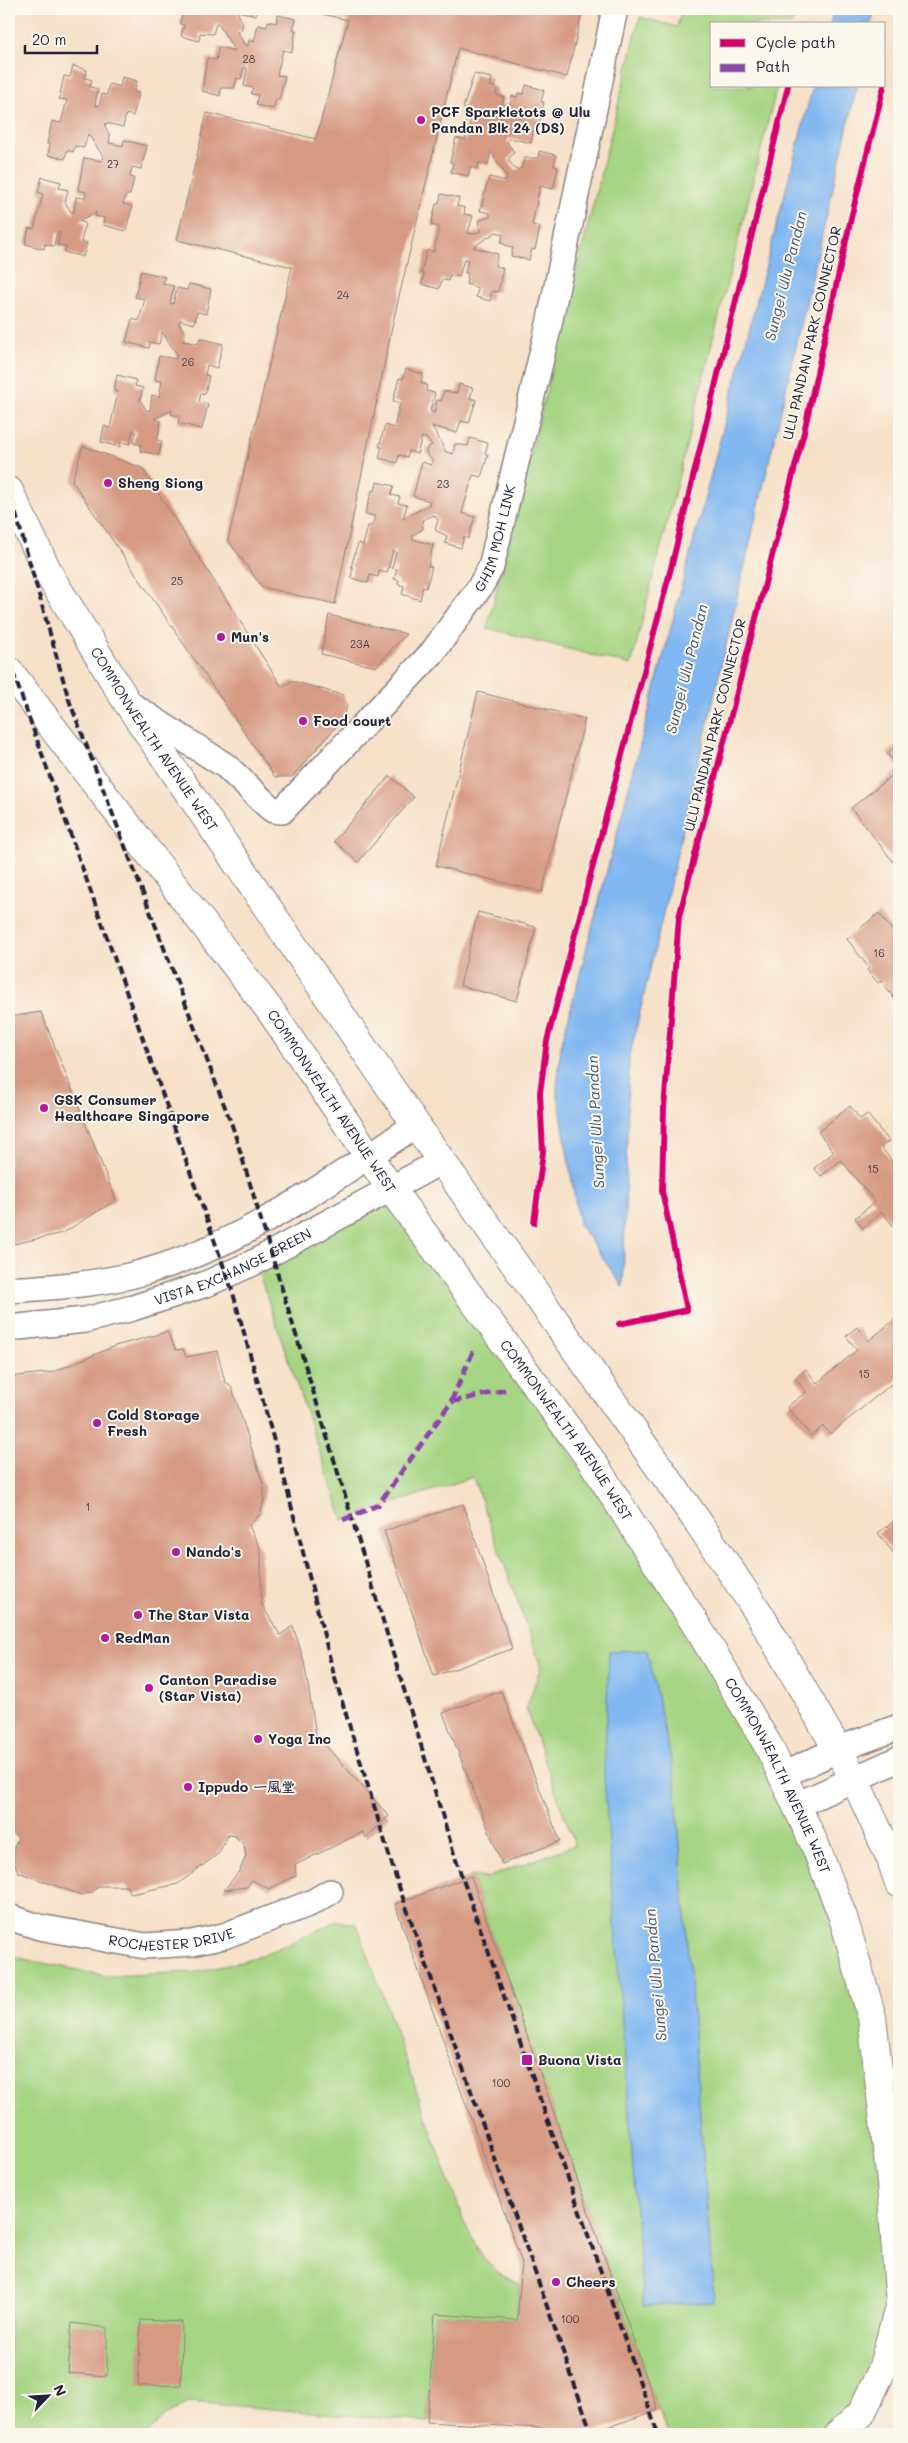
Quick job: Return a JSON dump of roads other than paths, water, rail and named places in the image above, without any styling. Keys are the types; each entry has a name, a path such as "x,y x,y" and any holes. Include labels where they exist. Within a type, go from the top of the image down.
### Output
{"main road":[{"name":"COMMONWEALTH AVENUE WEST","path":"9,491 51,578 127,702 416,1125 698,1522 760,1615 854,1778 891,1859 899,1884"},
{"name":"COMMONWEALTH AVENUE WEST","path":"9,671 272,1013 391,1189 594,1463 703,1636 769,1747 797,1804 842,1916 872,2017 891,2183 899,2292"},
{"path":"839,2434 861,2414 882,2370 899,2307"}],"street":[{"name":"GHIM MOH LINK","path":"127,702 226,766 268,806 278,812 282,811 384,701 432,653 480,587 491,567 548,329 615,9"},
{"name":"VISTA EXCHANGE GREEN","path":"9,1290 62,1286 132,1275 195,1255 245,1232 416,1125"},
{"name":"VISTA EXCHANGE GREEN","path":"9,1328 85,1320 133,1308 206,1284 255,1262 442,1161"},
{"path":"783,1776 839,1749 899,1727"},
{"path":"797,1804 899,1759"},
{"name":"ROCHESTER DRIVE","path":"9,1917 39,1927 145,1946 192,1943 224,1936 311,1903 330,1892"}],"water":[{"path":"834,9 875,9 872,22 831,22"},
{"name":"Sungei Ulu Pandan","path":"812,88 857,88 629,1059 623,1287 579,1224 557,1089 561,1046"},
{"name":"Sungei Ulu Pandan","path":"647,1650 675,1779 714,2302 643,2306 604,1775 609,1651"}],"railway":[{"path":"9,490 69,700 233,1128 455,1857 658,2434"},
{"path":"9,661 233,1293 284,1477 334,1675 397,1881 592,2434"}],"place":[{"name":"PCF Sparkletots @ Ulu Pandan Blk 24 (DS)","path":"421,120"},
{"name":"Sheng Siong","path":"108,483"},
{"name":"Mun's","path":"221,637"},
{"name":"Food court","path":"303,721"},
{"name":"GSK Consumer Healthcare Singapore","path":"44,1108"},
{"name":"Cold Storage Fresh","path":"97,1423"},
{"name":"Nando's","path":"176,1552"},
{"name":"The Star Vista","path":"138,1615"},
{"name":"RedMan","path":"105,1638"},
{"name":"Canton Paradise (Star Vista)","path":"149,1688"},
{"name":"Yoga Inc","path":"258,1739"},
{"name":"Ippudo 一風堂","path":"188,1787"},
{"name":"Buona Vista","path":"527,2060"},
{"name":"Cheers","path":"556,2282"}]}
